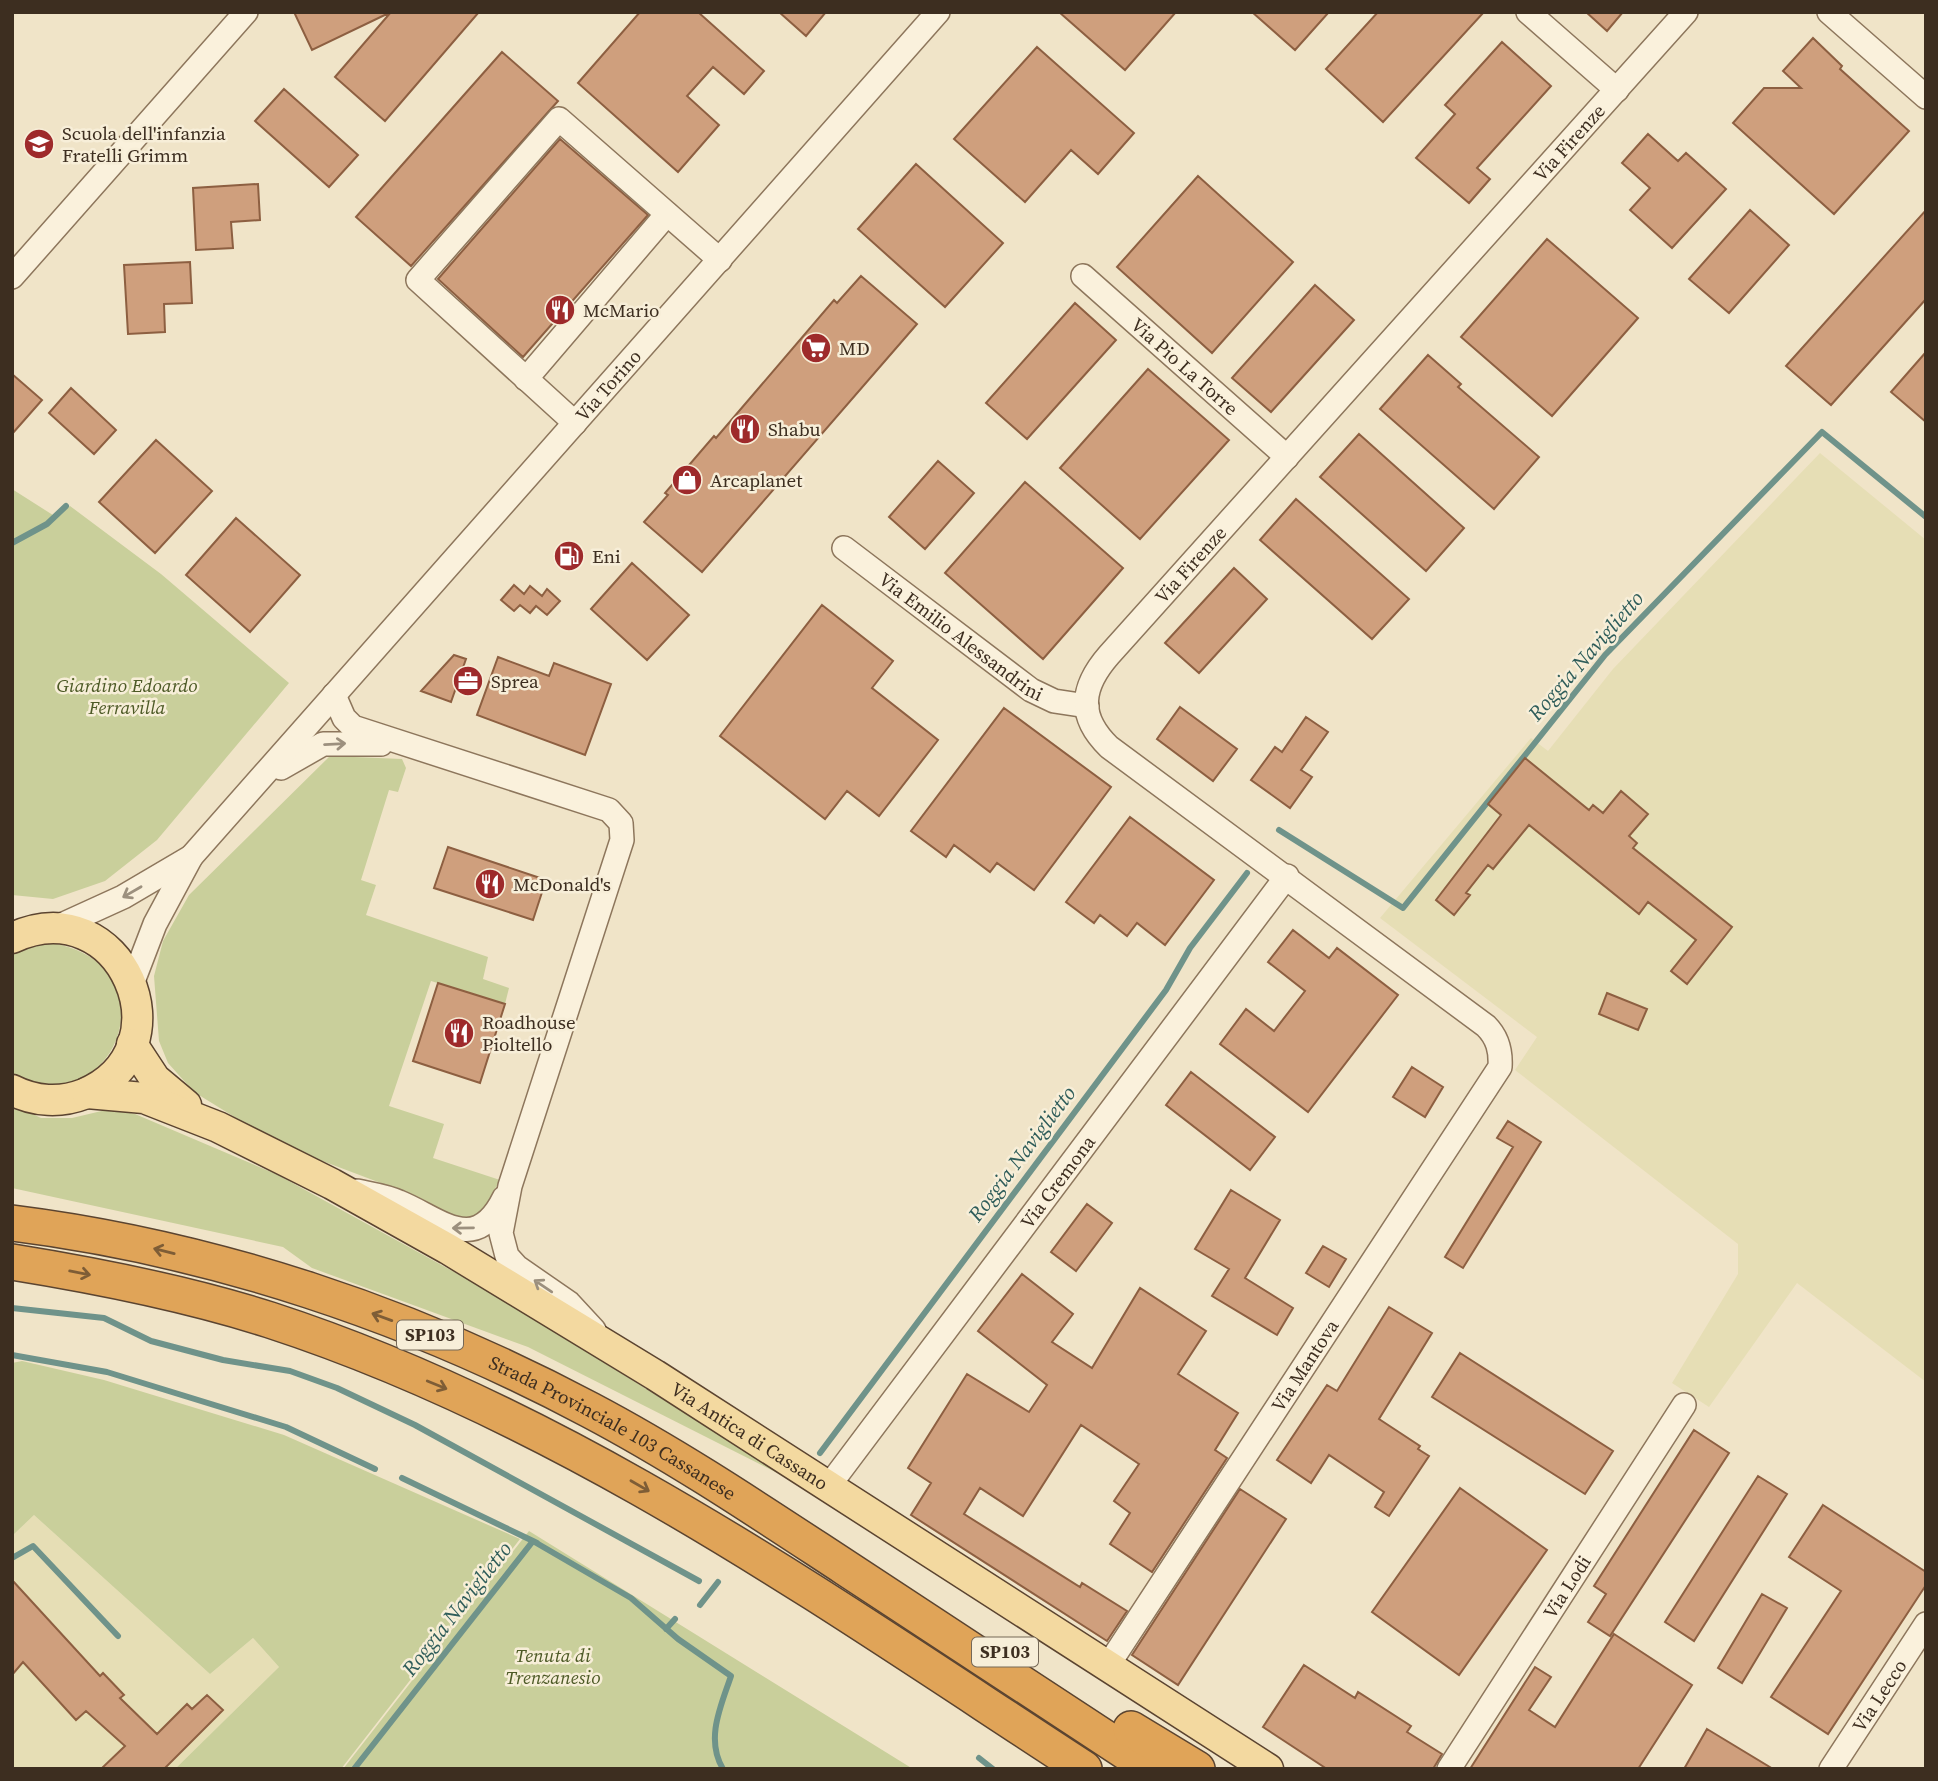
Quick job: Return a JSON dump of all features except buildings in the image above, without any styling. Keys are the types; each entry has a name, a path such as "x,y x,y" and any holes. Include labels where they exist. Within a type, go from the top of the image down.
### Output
{"highway":[{"name":"Strada Provinciale 103 Cassanese","path":"12,1223 134,1244 307,1291 425,1333 526,1378 624,1428 809,1544 1152,1769"},
{"name":"Strada Provinciale 103 Cassanese","path":"12,1262 113,1280 231,1308 366,1356 477,1402 562,1443 645,1489 777,1570 1084,1769"},
{"name":"SP103","path":"809,1544 990,1643 1197,1769"},
{"name":"SP103","path":"777,1570 1053,1769"}],"main road":[{"path":"12,1090 48,1100 69,1099 87,1093 112,1076 132,1044 138,1015 132,984 120,962 103,946 84,935 28,930"},
{"name":"Via Antica di Cassano","path":"132,1044 162,1086 218,1127"},
{"name":"Via Antica di Cassano","path":"87,1093 144,1098 218,1127 332,1184 496,1277 1108,1664 1268,1769"}],"street":[{"path":"12,277 246,12"},
{"name":"Via Torino","path":"191,857 938,12"},
{"path":"1528,12 1617,90"},
{"name":"Via Firenze","path":"1087,706 1089,682 1096,671 1686,12"},
{"path":"1829,12 1926,97"},
{"path":"575,423 418,280 559,119 720,260"},
{"path":"526,379 667,214"},
{"name":"Via Pio La Torre","path":"1083,276 1287,457"},
{"name":"Via Emilio Alessandrini","path":"844,548 1031,690 1054,701 1087,706"},
{"path":"334,695 350,725 401,744 609,810 622,827 622,840 510,1186 501,1233 509,1261 569,1303 611,1348"},
{"path":"1087,706 1094,727 1109,747 1287,876"},
{"path":"254,786 319,745 401,744"},
{"path":"28,930 123,897 191,857"},
{"path":"132,984 155,924 191,857"},
{"name":"Via Mantova","path":"1108,1664 1500,1067 1500,1050 1486,1026 1287,876"},
{"name":"Via Cremona","path":"828,1487 1287,876"},
{"path":"332,1184 398,1201 450,1228 460,1230 479,1227 491,1218 510,1186"},
{"name":"Via Lodi","path":"1449,1769 1684,1405"},
{"name":"Via Lecco","path":"1831,1769 1926,1625"}],"shaded area":[{"path":"1820,453 1926,540 1926,1382 1797,1283 1709,1407 1672,1383 1738,1274 1738,1244 1515,1070 1537,1037 1380,918 1531,738 1548,751 1613,669"},
{"path":"34,1515 210,1674 253,1638 279,1667 175,1769 12,1769 12,1536"}],"green space":[{"name":"Giardino Edoardo Ferravilla","path":"12,489 56,517 70,506 161,574 289,683 157,840 105,881 53,899 12,895"},
{"path":"330,756 402,759 406,768 398,792 389,790 361,880 376,885 366,915 488,957 483,979 509,988 505,1004 431,981 389,1106 444,1124 433,1158 500,1180 479,1217 453,1220 402,1191 280,1145 194,1092 168,1063 159,1041 154,976 163,941 189,895"},
{"path":"51,943 89,957 112,980 121,1008 117,1036 103,1062 80,1079 49,1084 12,1073 12,955 23,949"},
{"path":"12,1104 41,1118 72,1118 110,1109 135,1114 278,1175 505,1300 791,1480 528,1347 312,1268 283,1247 12,1188"},
{"path":"22,1361 104,1380 284,1435 520,1539 341,1769 175,1769 279,1667 253,1638 210,1674 34,1515 12,1536 12,1363"},
{"name":"Tenuta di Trenzanesio","path":"529,1531 913,1769 343,1769"}],"waterway":[{"name":"Roggia Naviglietto","path":"1279,830 1403,908 1605,655 1822,432 1926,517"},
{"path":"12,543 47,524 66,506"},
{"name":"Roggia Naviglietto","path":"820,1453 1166,990 1190,948 1247,873"},
{"path":"12,1308 104,1318 151,1341 223,1360 290,1371 337,1388 415,1425 699,1581"},
{"path":"12,1355 107,1372 286,1427 375,1469"},
{"name":"Roggia Naviglietto","path":"402,1478 533,1541 631,1598 678,1639 731,1676 716,1722 715,1746 723,1769"},
{"name":"Roggia Naviglietto","path":"354,1769 533,1541 537,1543"},
{"path":"12,1558 33,1546 118,1636"},
{"name":"Roggia Naviglietto","path":"700,1605 718,1582"},
{"name":"Roggia Naviglietto","path":"666,1629 675,1619"},
{"path":"979,1758 993,1769"}],"place":[{"name":"Scuola dell'infanzia Fratelli Grimm","path":"39,144"},
{"name":"McMario","path":"560,310"},
{"name":"MD","path":"816,348"},
{"name":"Shabu","path":"745,429"},
{"name":"Arcaplanet","path":"687,480"},
{"name":"Eni","path":"569,556"},
{"name":"Sprea","path":"468,681"},
{"name":"McDonald's","path":"490,884"},
{"name":"Roadhouse Pioltello","path":"459,1033"}]}
